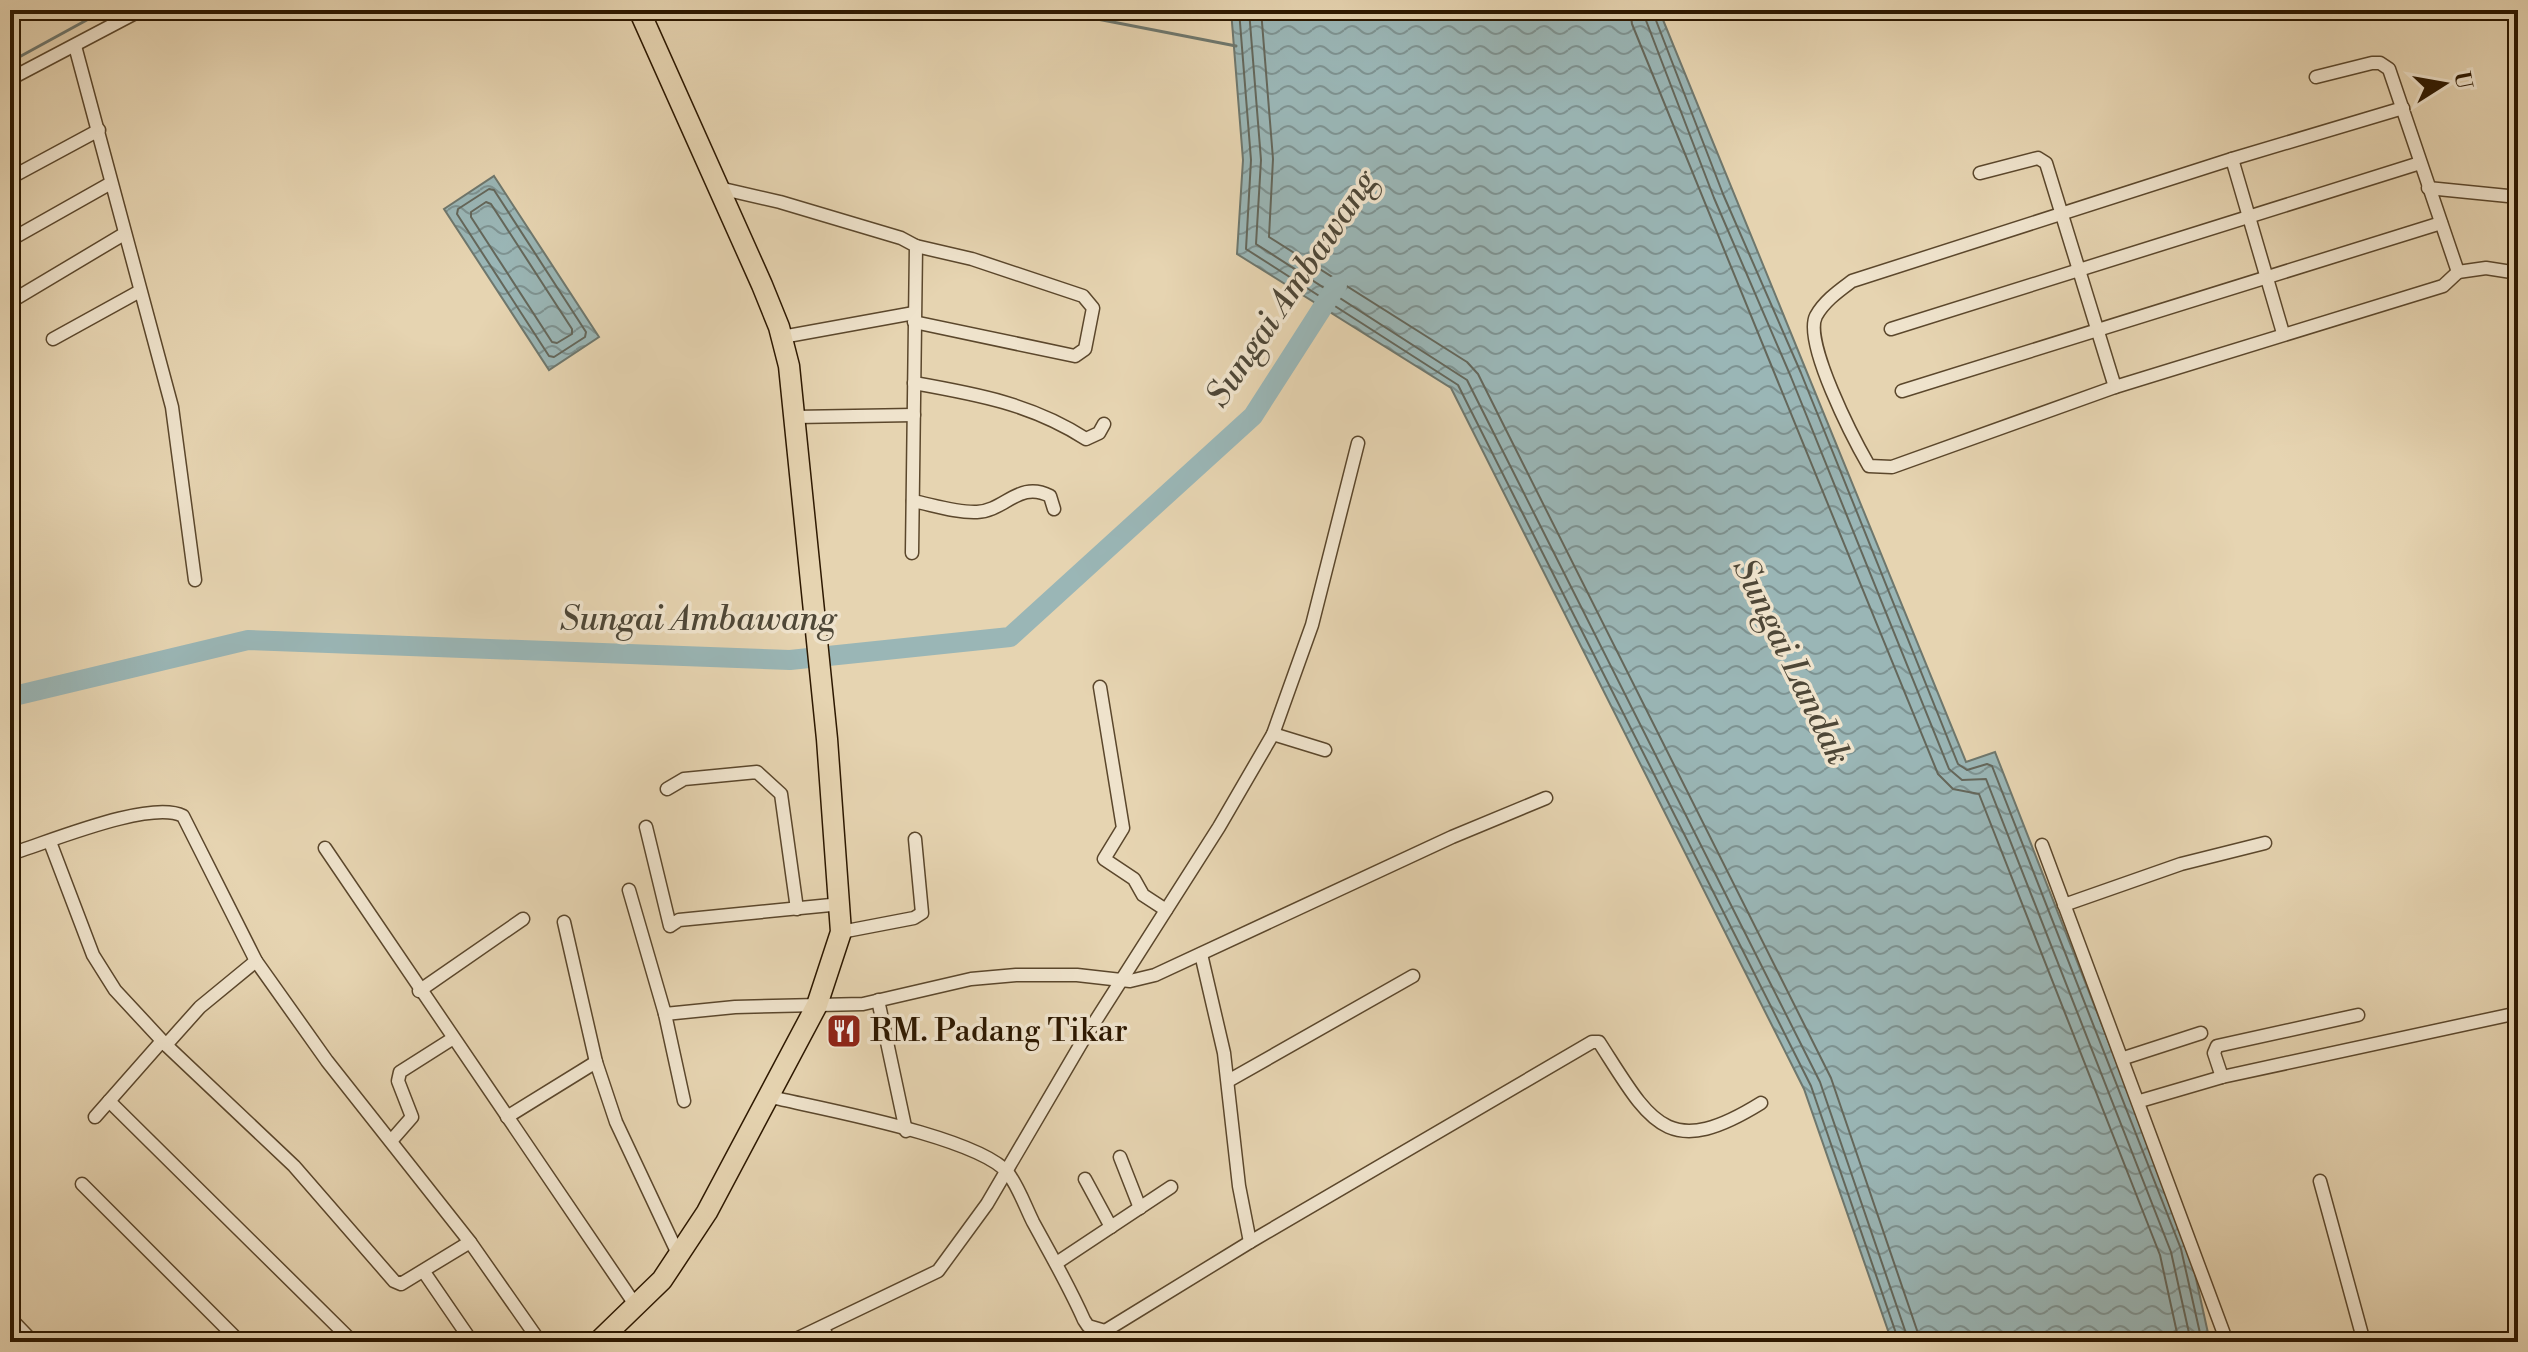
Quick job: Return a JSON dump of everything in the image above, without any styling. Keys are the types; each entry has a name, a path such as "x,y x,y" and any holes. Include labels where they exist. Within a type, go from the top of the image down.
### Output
{"main road":[{"path":"598,1342 662,1280 679,1256 771,1097 817,1005 841,932 810,566 795,417 782,337 639,10"}],"street":[{"path":"10,79 141,10"},
{"path":"75,46 179,439 195,580"},
{"path":"2316,77 2380,63 2389,69 2458,272"},
{"path":"2403,108 2232,159 1852,281 1816,316 1815,342 1833,395 1867,462 1875,468 1892,467 2115,387 2443,286 2458,272 2486,268 2518,273"},
{"path":"10,178 99,130"},
{"path":"1980,173 2042,159 2115,387"},
{"path":"2232,159 2283,333"},
{"path":"1891,329 2077,268 2420,163"},
{"path":"10,240 111,183"},
{"path":"719,188 780,202 901,238 916,246 972,259 1083,296 1093,308 1092,326 1085,349 1075,356 914,318 782,337"},
{"path":"2428,188 2518,197"},
{"path":"1902,391 2441,223"},
{"path":"10,302 124,234"},
{"path":"912,553 916,246"},
{"path":"53,339 140,291"},
{"path":"914,383 1020,405 1044,414 1086,439 1099,433 1104,424"},
{"path":"795,417 914,415"},
{"path":"790,1342 938,1271 967,1234 1007,1172 1273,734 1312,625 1358,443"},
{"path":"913,501 979,512 1013,495 1032,490 1050,496 1054,509"},
{"path":"1100,687 1123,828 1104,859 1134,879 1143,895 1166,910"},
{"path":"1273,734 1325,750"},
{"path":"667,789 684,779 757,772 781,794 797,909"},
{"path":"665,1014 878,1000 971,979 1016,975 1142,980 1546,798"},
{"path":"10,854 137,815 165,812 183,816 256,961 327,1061 470,1242 540,1342"},
{"path":"646,827 670,926 679,920 841,904"},
{"path":"841,932 914,918 922,913 915,839"},
{"path":"50,842 99,967 121,997 164,1043 294,1166 394,1281 401,1284 470,1242"},
{"path":"2064,905 2181,864 2265,843"},
{"path":"2042,845 2124,1058 2227,1342"},
{"path":"325,848 419,991 636,1306"},
{"path":"629,890 665,1014 684,1101"},
{"path":"419,991 523,919"},
{"path":"564,922 596,1062 616,1122 679,1256"},
{"path":"1201,954 1228,1081 1239,1186 1250,1242"},
{"path":"95,1117 200,1007 256,961"},
{"path":"1228,1081 1413,976"},
{"path":"878,1000 906,1131"},
{"path":"2140,1101 2222,1077 2518,1013"},
{"path":"2222,1077 2214,1053 2217,1046 2358,1015"},
{"path":"2124,1058 2201,1033"},
{"path":"391,1141 412,1117 398,1081 400,1072 452,1039"},
{"path":"771,1097 978,1152 1007,1172 1058,1262 1084,1320 1088,1326 1105,1331 1250,1242 1592,1042 1599,1042 1630,1092 1665,1127 1682,1133 1707,1130 1737,1118 1761,1103"},
{"path":"507,1117 596,1062"},
{"path":"109,1101 353,1342"},
{"path":"1120,1157 1140,1208"},
{"path":"1085,1179 1111,1227"},
{"path":"2320,1181 2364,1342"},
{"path":"82,1184 240,1342"},
{"path":"1058,1262 1171,1187"},
{"path":"424,1272 472,1342"},
{"path":"10,1318 33,1342"},
{"path":"823,1327 829,1342"}],"water":[{"name":"Sungai Landak","path":"1231,10 1659,10 1966,762 1995,752 2189,1247 2210,1342 1892,1342 1804,1089 1451,388 1237,254 1243,160"},
{"path":"494,176 599,337 549,370 444,209"}],"waterway":[{"path":"10,62 105,10"},
{"path":"1051,10 1236,46"},
{"name":"Sungai Ambawang","path":"10,697 248,640 790,660 1010,637 1253,416 1337,285"}],"place":[{"name":"RM. Padang Tikar","path":"844,1031"}]}
